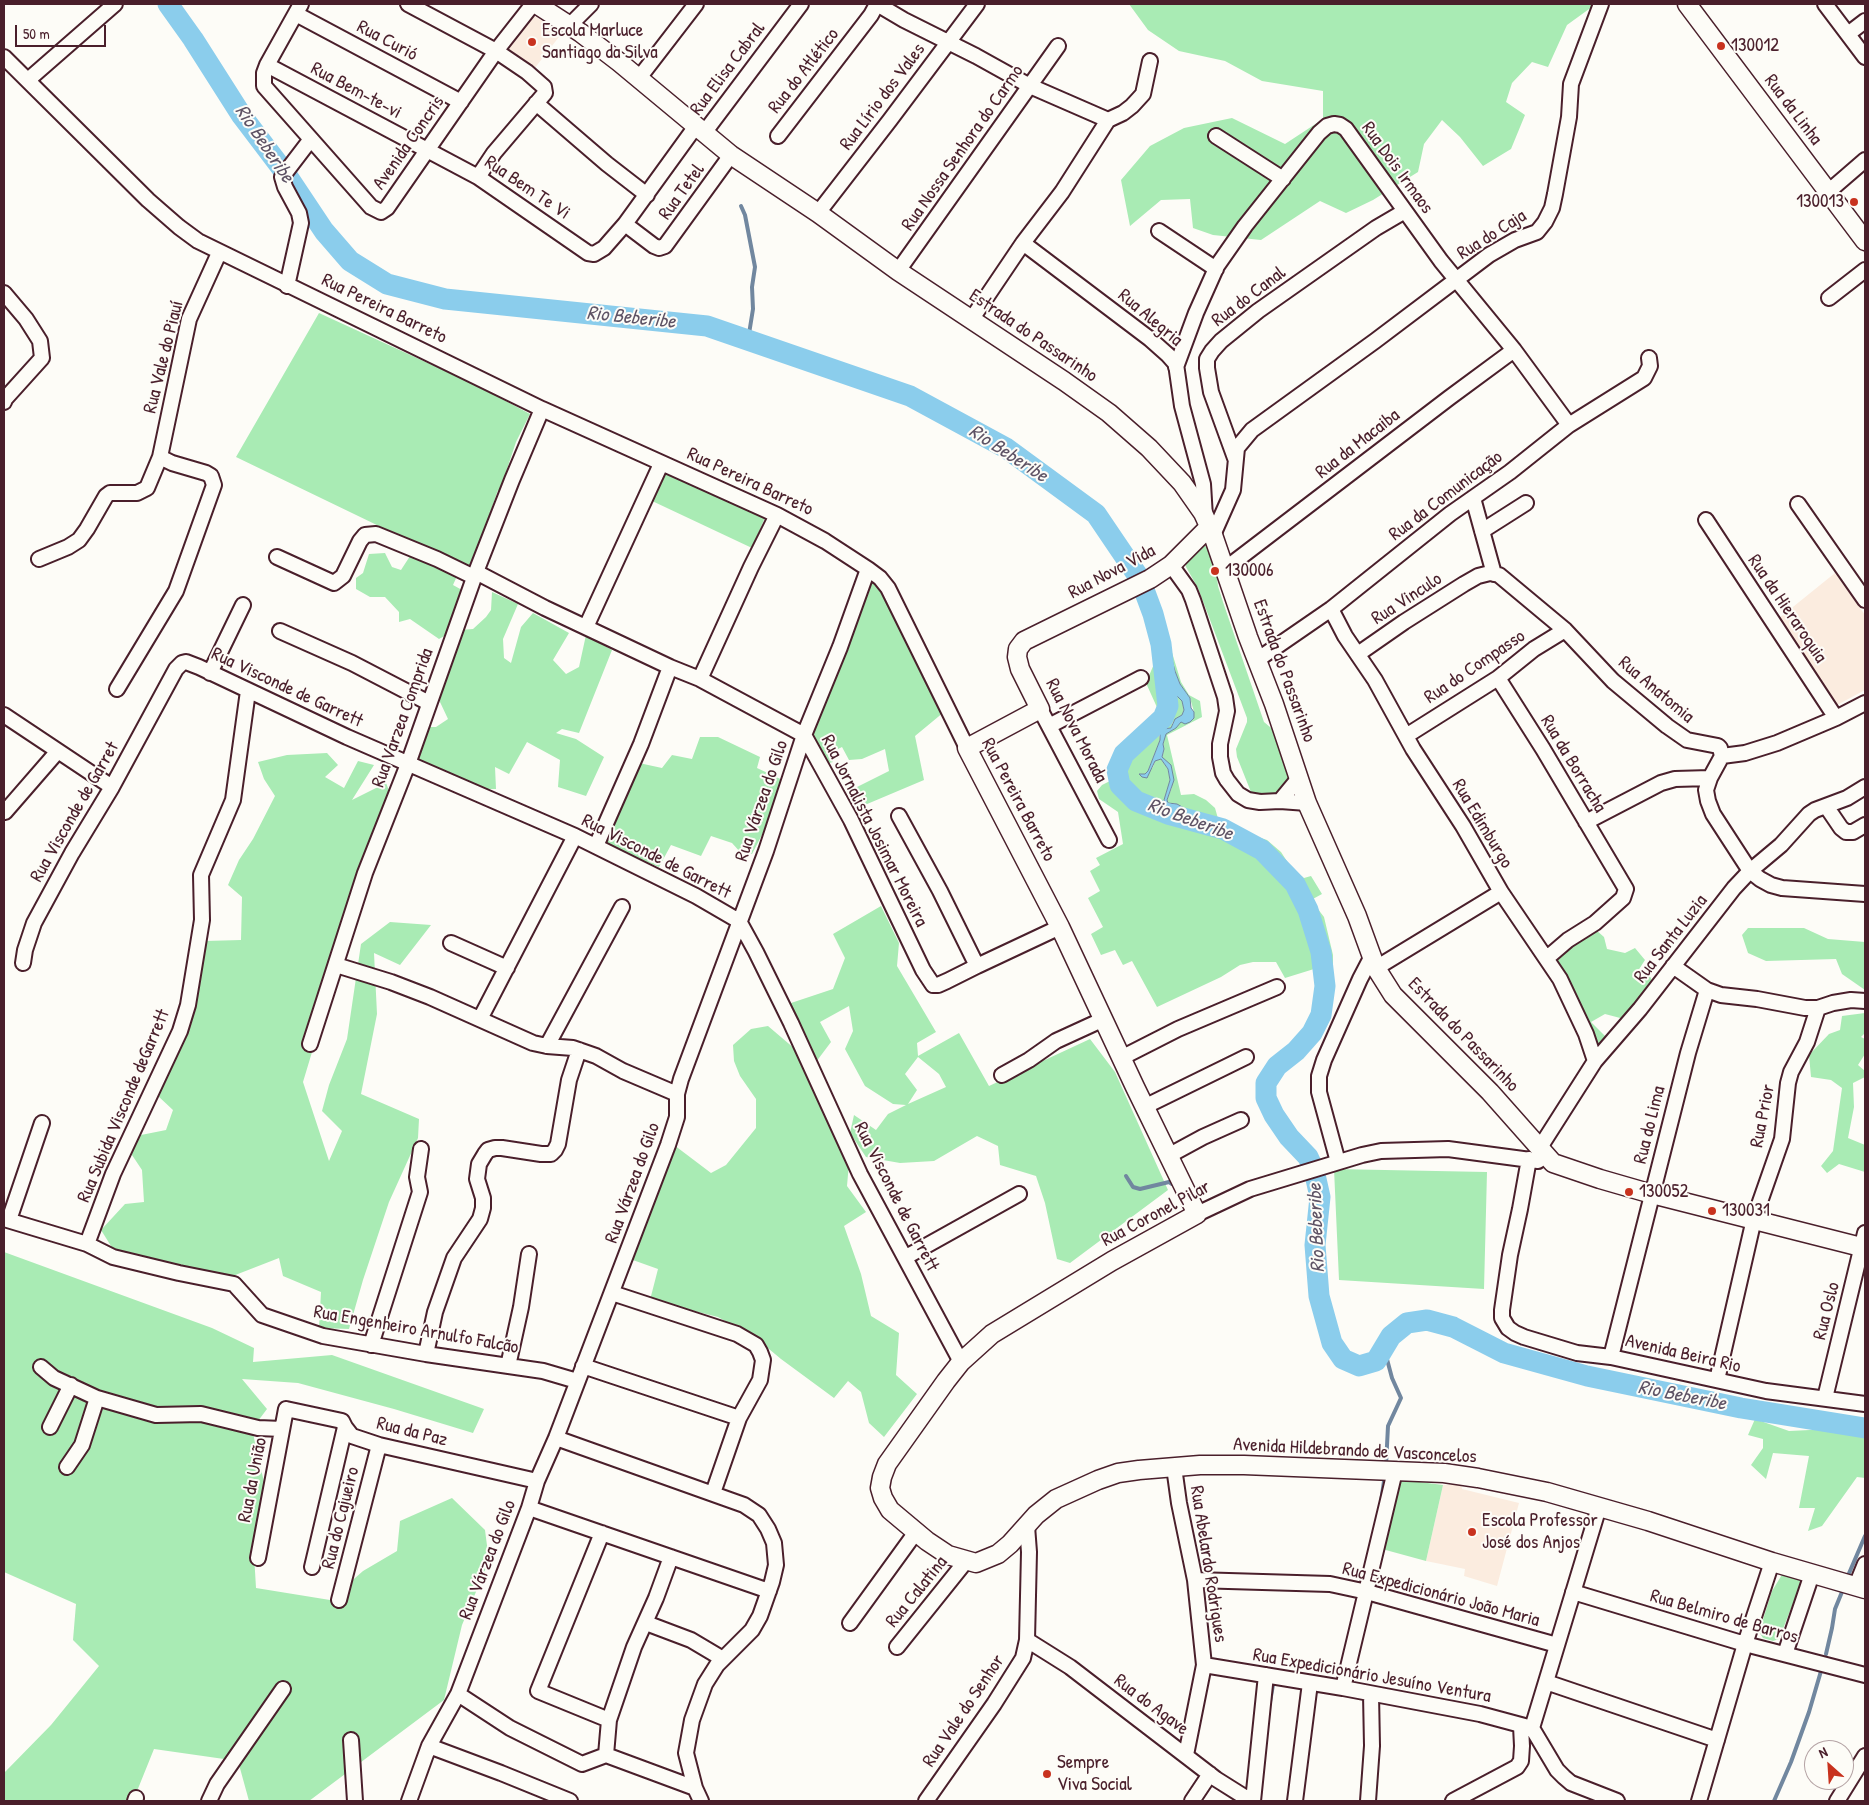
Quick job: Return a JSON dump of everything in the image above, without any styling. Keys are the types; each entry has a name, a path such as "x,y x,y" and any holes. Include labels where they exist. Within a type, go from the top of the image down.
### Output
{"street":[{"path":"28,80 115,4"},
{"path":"408,4 496,51 527,72 544,87 545,93 494,153 478,177"},
{"name":"Avenida Concris","path":"267,65 264,73 264,86 372,207 381,212 387,208 496,51 534,4"},
{"name":"Estrada do Passarinho","path":"534,4 570,25 639,78 731,155 818,213 898,271 1064,381 1128,429 1176,476 1194,499 1209,526 1274,704 1307,803 1353,908 1374,962 1393,994 1490,1092 1534,1154 1553,1163 1600,1179 1652,1194 1754,1220 1864,1243"},
{"path":"570,25 589,4"},
{"path":"639,78 696,4"},
{"name":"Rua Elisa Cabral","path":"604,248 801,4"},
{"path":"877,4 1030,86 1108,120"},
{"name":"Rua do Atlético","path":"778,136 871,15 877,4"},
{"name":"Rua Lírio dos Vales","path":"818,213 977,4"},
{"name":"Rua do Caja","path":"1235,458 1237,448 1252,430 1505,245 1537,232 1548,215 1555,194 1568,117 1571,84 1601,4"},
{"name":"Rua da Linha","path":"1686,4 1865,241"},
{"path":"1825,4 1865,57"},
{"path":"267,65 298,9"},
{"name":"Rua Curió","path":"298,9 461,102"},
{"path":"1848,34 1865,22"},
{"name":"Rua Nossa Senhora do Carmo","path":"898,271 1058,46"},
{"name":"Rua Pereira Barreto","path":"4,57 164,215 198,241 219,253 542,409 777,515 824,540 880,578 888,588 967,748 1060,927 1196,1214"},
{"path":"971,320 1062,192 1108,120 1127,110 1143,94 1150,62"},
{"name":"Rua Bem-te-vi","path":"267,65 427,150"},
{"path":"536,103 607,164 647,195"},
{"name":"Rua Dois Irmaos","path":"1176,367 1196,313 1216,269 1245,226 1319,133 1327,126 1340,126 1346,129 1404,211 1456,280 1514,350 1569,425"},
{"path":"1216,136 1282,179"},
{"path":"287,286 301,223 299,213 285,187 283,175 311,139"},
{"name":"Rua Bem Te Vi","path":"427,150 478,177 588,253 594,254 604,248"},
{"name":"Rua Tetel","path":"625,224 654,246 659,248 665,246 731,155"},
{"path":"1828,192 1865,160"},
{"name":"Rua do Canal","path":"1235,458 1211,392 1207,359 1212,351 1221,341 1266,305 1376,228 1404,211"},
{"path":"1160,231 1216,269"},
{"name":"Rua Alegria","path":"1024,243 1150,339 1172,359 1176,367 1182,406 1203,484 1209,526"},
{"name":"Rua Vale do Piauí","path":"39,559 68,547 78,540 87,529 106,496 110,493 137,493 147,488 161,451 189,319 219,253"},
{"path":"1829,298 1865,270"},
{"path":"4,294 26,319 40,341 42,358 5,398 4,402"},
{"name":"Rua da Macaiba","path":"1225,569 1514,350"},
{"name":"Rua da Comunicação","path":"1257,660 1331,609 1569,425 1644,378 1650,366 1649,358"},
{"name":"Rua Varzea Comprida","path":"310,1044 365,873 408,764 475,575 542,409"},
{"path":"117,689 176,591 214,485 210,476 206,473 172,463 161,451"},
{"path":"1209,526 1232,490 1235,458"},
{"path":"586,627 661,464"},
{"path":"1473,498 1494,574"},
{"path":"1482,531 1526,503"},
{"path":"1798,504 1865,600"},
{"path":"700,679 777,515"},
{"name":"Rua da Hieraroquia","path":"1706,520 1836,718"},
{"name":"Rua Nova Vida","path":"1024,641 1150,579 1172,565 1209,526"},
{"name":"Rua Jornalista Josimar Moreira","path":"277,557 334,583 343,576 360,541 365,535 376,534 475,575 670,668 700,679 804,735 850,820 929,982 933,985 938,985 1060,927"},
{"path":"1172,565 1191,595 1225,697 1228,711 1220,744 1223,773 1238,794 1248,800 1307,803"},
{"name":"Rua Várzea do Gilo","path":"409,1801 430,1746 458,1694 529,1508 537,1481 556,1438 612,1293 677,1117 677,1094 681,1079 766,851 804,735 840,647 868,569"},
{"name":"Rua Vinculo","path":"1358,654 1404,622 1478,576 1494,574"},
{"name":"Rua Anatomia","path":"1494,574 1515,588 1565,630 1612,681 1667,726 1687,740 1718,746 1722,750 1722,756"},
{"path":"210,673 243,604"},
{"name":"Rua Edimburgo","path":"1331,609 1345,636 1375,680 1406,736 1463,826 1501,892 1560,979 1586,1034 1595,1062"},
{"path":"280,630 352,662 429,703"},
{"name":"Rua do Compasso","path":"1406,736 1498,678 1534,649 1565,630"},
{"name":"Rua Nova Morada","path":"1024,641 1018,649 1019,663 1040,709 1109,840"},
{"name":"Rua Visconde de Garrett","path":"168,684 182,663 186,662 408,764 575,836 696,896 739,922 791,1023 860,1174 961,1362"},
{"path":"596,846 641,744 670,668"},
{"path":"1050,726 1141,678"},
{"name":"Rua da Borracha","path":"1498,678 1626,889 1623,898 1596,923 1568,940 1547,958"},
{"name":"Rua Visconde de Garret","path":"23,963 25,950 34,923 72,853 112,787 168,684"},
{"name":"Rua Subida Visconde deGarrett","path":"86,1244 113,1174 180,1032 188,1005 202,920 201,875 233,800 248,691"},
{"path":"1865,703 1836,718 1777,743 1745,753 1722,756 1706,790 1713,814 1750,870 1760,879 1782,888 1865,894"},
{"path":"967,748 1040,709"},
{"path":"4,715 112,787"},
{"path":"5,812 58,751"},
{"path":"1280,801 1299,778"},
{"path":"1586,822 1661,783 1675,779 1710,778"},
{"name":"Rua Santa Luzia","path":"1502,1318 1510,1255 1534,1154 1595,1062 1640,1010 1672,966 1750,870 1766,860 1809,814 1847,798 1865,787"},
{"path":"1826,806 1841,828 1846,832 1853,832 1865,825"},
{"path":"899,816 977,966"},
{"path":"480,1019 575,836"},
{"path":"1338,1162 1319,1092 1319,1076 1360,979 1374,962 1501,892"},
{"path":"547,1046 622,907"},
{"path":"451,943 507,968"},
{"path":"336,965 410,988 533,1042 547,1046 579,1050 677,1094"},
{"path":"1672,966 1707,990 1721,996 1757,999 1794,1007 1818,1008 1851,1000 1865,1001"},
{"path":"1121,1058 1178,1029 1276,988"},
{"name":"Rua do Lima","path":"1611,1357 1688,1053 1707,990"},
{"name":"Rua Prior","path":"1717,1380 1754,1220 1782,1139 1788,1083 1791,1072 1808,1042 1818,1008"},
{"path":"1002,1075 1029,1060 1056,1041 1104,1019"},
{"path":"426,1354 436,1312 454,1258 480,1219 483,1198 476,1179 479,1164 488,1150 495,1148 541,1154 550,1154 555,1150 558,1144 568,1085 579,1050"},
{"path":"1144,1107 1246,1057"},
{"path":"1168,1156 1203,1137 1241,1120"},
{"path":"6,1220 42,1123"},
{"path":"371,1345 420,1192 417,1177 421,1149"},
{"name":"Rua Coronel Pilar","path":"916,1532 890,1510 882,1498 880,1488 887,1464 927,1406 961,1362 992,1334 1008,1323 1196,1214 1250,1189 1380,1151 1448,1149 1534,1154"},
{"path":"906,1257 1019,1194"},
{"name":"Rua Engenheiro Arnulfo Falcão","path":"6,1220 86,1244 113,1257 179,1274 234,1284 262,1315 323,1336 426,1354 544,1371 577,1381"},
{"name":"Rua Oslo","path":"1825,1398 1864,1243"},
{"path":"508,1366 521,1307 529,1254"},
{"path":"612,1293 737,1334 756,1345 760,1352 763,1360 760,1380 739,1418 712,1493"},
{"name":"Avenida Beira Rio","path":"1502,1318 1508,1328 1524,1338 1577,1353 1611,1357 1782,1393 1865,1404"},
{"path":"583,1366 739,1418"},
{"path":"41,1367 54,1378 97,1398 156,1415 201,1414 258,1428 282,1429"},
{"path":"50,1426 72,1385"},
{"path":"67,1467 82,1446 97,1398"},
{"name":"Rua da União","path":"258,1558 286,1409"},
{"name":"Rua da Paz","path":"286,1409 342,1421 344,1428 352,1436 379,1445 537,1481"},
{"path":"312,1567 344,1428"},
{"path":"556,1438 744,1505 759,1515 768,1529 776,1554 776,1565 760,1616 752,1630 723,1659 705,1684 688,1735 686,1753 697,1797"},
{"name":"Rua do Cajueiro","path":"339,1600 379,1445"},
{"name":"Avenida Hildebrando de Vasconcelos","path":"971,1562 984,1561 998,1554 1010,1544 1036,1515 1056,1499 1098,1480 1118,1473 1174,1466 1244,1465 1444,1473 1478,1478 1547,1492 1665,1526 1772,1562 1853,1585"},
{"name":"Rua Abelardo Rodrigues","path":"1174,1466 1179,1503 1195,1580 1204,1665 1186,1755"},
{"path":"1343,1688 1367,1592 1388,1471"},
{"path":"1453,1801 1517,1767 1521,1761 1522,1746 1527,1727 1546,1682 1599,1507"},
{"path":"529,1508 769,1591"},
{"name":"Rua Vale do Senhor","path":"926,1801 1019,1665 1027,1640 1029,1552 1027,1526"},
{"path":"850,1623 916,1532 948,1555 971,1562"},
{"path":"602,1533 538,1691 609,1720"},
{"path":"606,1755 609,1720 634,1646 646,1623 671,1557"},
{"name":"Rua Calatina","path":"896,1647 971,1562"},
{"path":"1699,1801 1745,1644 1772,1562"},
{"path":"1853,1585 1865,1564"},
{"path":"1785,1654 1812,1574"},
{"name":"Rua Expedicionário João Maria","path":"1195,1580 1330,1584 1367,1592 1557,1645"},
{"name":"Rua Belmiro de Barros","path":"1573,1592 1745,1644 1865,1675"},
{"path":"646,1623 691,1640 723,1659"},
{"name":"Rua do Agave","path":"1027,1640 1084,1677 1210,1774 1232,1790 1252,1801"},
{"name":"Rua Expedicionário Jesuíno Ventura","path":"1204,1665 1343,1688 1480,1714 1527,1727"},
{"path":"1252,1801 1266,1676"},
{"path":"1546,1682 1717,1740"},
{"path":"1295,1801 1310,1683"},
{"path":"209,1801 217,1784 283,1690"},
{"path":"458,1694 510,1728 582,1764 606,1755 697,1797"},
{"path":"1368,1801 1372,1746 1372,1694"},
{"path":"1527,1727 1564,1777 1577,1785 1617,1801"},
{"path":"352,1740 355,1801"},
{"path":"430,1746 570,1801"},
{"path":"1837,1801 1865,1756"},
{"path":"1192,1801 1210,1774"}],"shaded area":[{"name":"Escola Marluce Santiago da Silva","path":"531,14 562,33 531,73 502,52"},
{"path":"1835,573 1865,615 1865,690 1837,705 1778,619"},
{"name":"Escola Professor José dos Anjos","path":"1461,1484 1462,1489 1519,1503 1497,1586 1464,1576 1465,1569 1426,1561 1443,1485"}],"green space":[{"path":"1129,4 1596,4 1567,25 1548,67 1532,62 1512,83 1506,102 1525,115 1511,149 1483,166 1460,137 1442,120 1424,144 1418,172 1373,200 1346,213 1320,201 1261,240 1213,235 1193,228 1190,199 1161,200 1130,226 1121,180 1150,146 1184,128 1232,118 1285,144 1323,119 1323,91 1262,81 1225,61 1179,51 1148,30"},
{"path":"319,313 480,387 530,414 516,442 470,570 236,457"},
{"path":"664,472 766,515 752,548 650,500"},
{"path":"1200,545 1209,547 1215,562 1218,586 1223,602 1264,722 1276,732 1292,772 1284,795 1254,796 1237,757 1236,749 1247,718 1198,588 1185,562"},
{"path":"385,553 392,567 401,570 412,553 458,574 453,585 462,590 463,608 455,630 439,639 410,619 399,622 399,612 385,597 370,597 356,589 356,578 363,573 369,554"},
{"path":"872,581 883,589 944,712 915,736 924,780 860,807 857,787 889,771 885,749 862,759 849,760 842,747 828,754 833,762 821,765 810,736"},
{"path":"492,592 518,604 503,639 504,658 511,663 521,627 533,613 569,633 553,660 566,674 579,667 586,635 612,650 579,733 562,729 556,733 576,739 604,757 586,796 558,787 560,760 527,742 509,774 495,767 496,789 482,789 409,759 428,727 436,727 448,719 438,693 460,630 473,629 486,617 491,610"},
{"path":"1155,596 1161,607 1162,620 1181,682 1189,695 1200,701 1202,717 1167,735 1181,795 1194,794 1206,800 1215,808 1219,822 1267,840 1281,852 1292,869 1304,878 1311,876 1322,894 1311,900 1324,917 1333,955 1333,968 1327,971 1314,969 1285,978 1276,962 1253,962 1240,965 1221,977 1157,1007 1132,961 1123,965 1115,950 1101,955 1091,934 1103,927 1088,898 1100,891 1090,871 1100,865 1096,858 1123,844 1118,812 1099,799 1097,791 1102,785 1116,776 1113,765 1124,759 1123,743 1142,731 1160,714 1146,683 1154,664 1153,643 1155,633 1163,649 1168,654 1166,660 1161,660 1172,683 1175,685 1175,694 1182,701 1184,710 1182,715 1173,722 1171,728 1166,728 1159,735 1160,740 1148,771 1145,774 1140,774 1142,777 1153,767 1155,761 1161,759 1168,769 1170,781 1164,800 1168,805 1180,809 1177,804 1168,803 1167,800 1172,787 1171,765 1162,758 1163,744 1166,734 1176,728 1181,721 1184,722 1194,712 1190,698 1180,684 1166,638 1156,618 1157,610 1152,601"},
{"path":"700,737 718,737 760,757 757,768 789,783 752,854 741,853 732,843 711,836 701,856 671,845 659,867 628,855 603,842 639,763 662,768 672,755 692,759"},
{"path":"327,753 338,765 325,777 344,788 358,761 374,765 352,800 386,783 390,793 303,1082 329,1161 342,1131 322,1111 329,1085 347,1039 361,944 390,922 431,925 400,965 374,953 377,1014 361,1094 419,1119 418,1138 389,1202 349,1329 319,1328 321,1292 283,1276 279,1258 225,1279 116,1254 101,1230 125,1204 144,1202 142,1170 130,1152 141,1135 166,1130 173,1110 158,1096 173,1066 195,1001 205,941 241,940 242,897 228,885 239,860 253,839 275,796 264,779 258,762 287,755"},
{"path":"881,906 899,943 897,966 936,1032 917,1043 918,1056 959,1033 989,1086 1090,1039 1115,1072 1168,1190 1070,1263 1057,1259 1045,1203 1036,1176 1000,1165 998,1146 977,1136 934,1161 900,1163 866,1157 850,1133 854,1115 876,1130 888,1114 906,1105 893,1104 865,1086 845,1049 853,1031 849,1006 820,1022 831,1042 816,1062 788,1004 833,989 845,958 833,934","holes":["918,1057 939,1074 946,1087 908,1104 917,1090 905,1074"]},
{"path":"1748,928 1804,928 1828,939 1865,942 1865,990 1842,974 1836,959 1766,961 1748,953 1742,935"},
{"path":"1596,930 1604,937 1607,949 1625,953 1635,948 1645,960 1636,974 1649,974 1653,983 1624,1019 1605,1014 1591,1022 1608,1039 1597,1054 1554,957"},
{"path":"1865,1013 1865,1033 1861,1037 1865,1039 1865,1054 1858,1065 1865,1071 1865,1077 1853,1083 1854,1107 1848,1138 1865,1145 1865,1172 1839,1164 1827,1173 1821,1166 1833,1151 1842,1088 1831,1080 1811,1077 1809,1055 1829,1034 1840,1030 1842,1016"},
{"path":"768,1026 795,1049 849,1163 847,1186 866,1212 844,1226 861,1274 871,1316 899,1333 896,1375 917,1394 884,1437 869,1423 861,1392 848,1381 834,1398 757,1339 718,1317 650,1300 658,1269 630,1259 674,1145 711,1173 726,1165 756,1128 756,1099 740,1076 734,1061 733,1045 751,1029"},
{"path":"1334,1169 1487,1172 1484,1289 1339,1280"},
{"path":"4,1252 212,1328 254,1348 253,1362 332,1355 484,1409 473,1433 298,1383 242,1379 267,1409 252,1429 266,1491 254,1554 256,1588 330,1600 363,1571 397,1551 400,1521 452,1498 485,1530 489,1561 462,1625 444,1700 309,1801 249,1801 238,1761 154,1749 133,1801 4,1801 4,1773 51,1725 99,1666 73,1640 76,1604 4,1572"},
{"path":"1755,1419 1789,1431 1831,1429 1865,1433 1865,1478 1857,1477 1822,1526 1808,1531 1815,1508 1799,1508 1809,1456 1773,1453 1766,1479 1751,1465 1763,1448 1763,1439 1748,1435"},
{"path":"1397,1479 1443,1485 1426,1561 1382,1549"},
{"path":"1783,1573 1803,1578 1779,1639 1773,1641 1763,1638 1759,1632 1772,1591"}],"water":[{"path":"1146,590 1149,596 1153,598 1152,602 1157,610 1156,618 1166,638 1175,671 1180,684 1190,698 1191,708 1194,712 1194,718 1190,722 1185,724 1181,722 1176,728 1166,734 1163,744 1162,757 1171,765 1174,780 1167,800 1168,803 1177,804 1184,808 1180,809 1165,803 1164,800 1170,780 1168,769 1161,759 1155,761 1147,778 1139,774 1145,774 1148,771 1160,740 1160,731 1171,728 1175,719 1182,715 1184,710 1182,701 1175,694 1175,685 1168,680 1159,667 1159,662 1166,660 1168,654 1159,645 1139,594"}],"waterway":[{"name":"Rio Beberibe","path":"168,4 193,39 242,116 286,174 324,231 350,261 387,284 445,299 707,326 910,396 1006,448 1096,514 1140,579 1153,614 1161,644 1168,706 1163,718 1124,754 1117,770 1120,785 1136,801 1168,814 1223,829 1262,850 1295,884 1308,910 1321,952 1325,986 1321,1015 1312,1033 1296,1051 1277,1066 1266,1083 1266,1098 1274,1115 1289,1137 1308,1157 1314,1170 1320,1197 1315,1245 1319,1296 1332,1343 1343,1359 1359,1366 1376,1361 1391,1336 1407,1323 1427,1320 1453,1327 1504,1353 1587,1376 1741,1408 1865,1428"},
{"path":"741,206 745,215 755,267 752,287 753,309 748,340"},
{"path":"1126,1176 1133,1187 1140,1189 1169,1182 1172,1184"},
{"path":"1384,1348 1392,1378 1401,1398 1388,1426 1386,1465"},
{"path":"1381,1502 1385,1474"},
{"path":"1847,1578 1865,1536"},
{"path":"1826,1654 1835,1609 1844,1587"},
{"path":"1774,1801 1791,1762 1821,1671"},
{"path":"1270,1702 1273,1685"}],"place":[{"name":"Escola Marluce Santiago da Silva","path":"532,42"},
{"name":"130012","path":"1721,46"},
{"name":"130013","path":"1854,202"},
{"name":"130006","path":"1215,571"},
{"name":"130052","path":"1629,1192"},
{"name":"130031","path":"1712,1211"},
{"name":"Escola Professor José dos Anjos","path":"1472,1532"},
{"name":"Sempre Viva Social","path":"1047,1774"}]}
